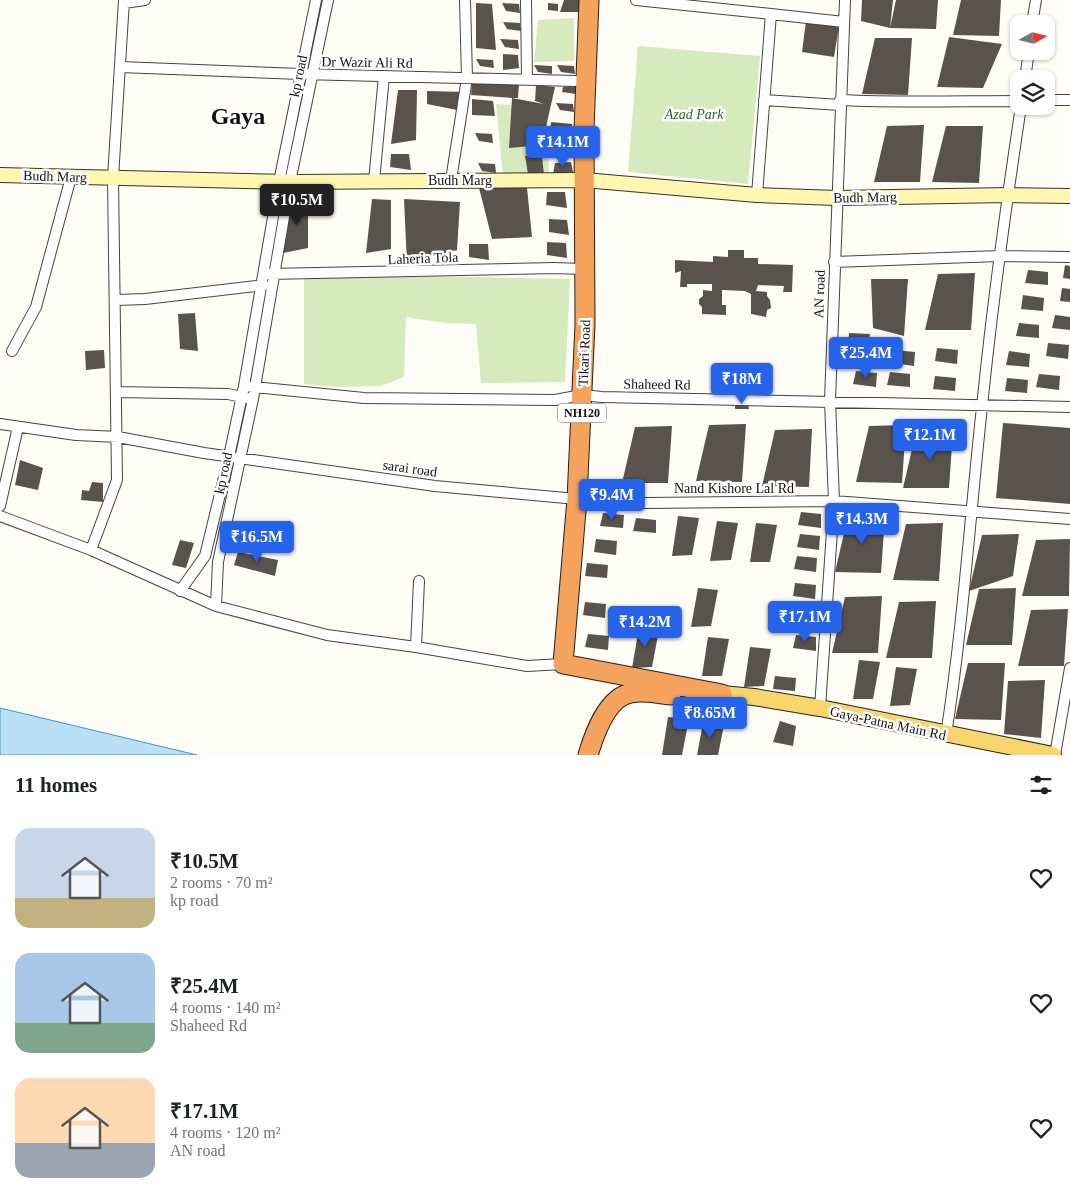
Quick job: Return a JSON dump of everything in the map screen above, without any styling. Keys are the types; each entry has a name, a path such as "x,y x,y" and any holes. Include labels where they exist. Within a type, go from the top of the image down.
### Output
{"highway":[{"name":"Tikari Road","path":"563,664 577,499 585,324 584,83 589,0"},
{"path":"563,664 722,694"},
{"path":"588,755 600,726 613,703 630,693 702,698 722,694"},
{"path":"600,726 600,755"}],"main road":[{"name":"Gaya-Patna Main Rd","path":"722,694 754,697 820,708 946,735 1054,755"}],"street":[{"path":"91,550 117,480 118,437 113,178 124,1 145,0"},
{"name":"kp road","path":"216,606 218,562 256,388 274,280 284,182 301,74 316,0"},
{"name":"kp road","path":"180,591 205,556 244,386 262,274 312,74 328,0"},
{"path":"451,180 467,78 465,0"},
{"path":"526,0 527,80"},
{"path":"636,0 844,22"},
{"name":"AN road","path":"820,708 834,501 830,401 836,198 845,0"},
{"path":"1034,15 1036,0"},
{"path":"757,195 771,14"},
{"name":"Dr Wazir Ali Rd","path":"120,67 576,81 584,83"},
{"path":"374,181 384,76"},
{"path":"764,100 840,103 897,103 945,100 1010,101"},
{"path":"1055,100 1070,100"},
{"path":"946,735 958,656 971,512 999,256 1021,115"},
{"name":"Budh Marg","path":"0,175 284,182 584,180 757,195 836,198 1008,195 1070,196"},
{"path":"12,350 36,307 71,177"},
{"path":"834,262 999,256 1070,257"},
{"name":"Laheria Tola","path":"262,274 274,280 554,268 584,269"},
{"path":"116,300 260,285 274,280"},
{"name":"Shaheed Rd","path":"244,386 364,398 555,400 582,395 602,397 1070,406"},
{"path":"116,392 228,394 253,399"},
{"name":"sarai road","path":"0,424 76,435 118,437 240,458 435,486 577,499"},
{"path":"18,427 0,513 91,550 216,606 327,635 416,647 527,666 563,664"},
{"name":"Nand Kishore Lal Rd","path":"577,499 646,503 834,501 1070,520"},
{"path":"416,647 418,581"},
{"path":"1054,755 1070,668"}],"green space":[{"path":"574,18 574,61 534,62 538,20"},
{"name":"Azad Park","path":"638,46 760,56 748,184 628,172"},
{"path":"496,104 547,108 549,176 503,175"},
{"path":"304,274 570,279 565,382 481,383 476,324 445,323 406,317 404,377 381,386 336,387 304,384"}],"water":[{"path":"0,708 197,755 0,755"}],"building":[{"path":"564,0 580,0 580,12 560,12"},
{"path":"862,0 893,0 890,28 861,21"},
{"path":"896,0 938,0 936,29 890,28"},
{"path":"961,0 1001,0 999,36 953,35"},
{"path":"476,3 492,4 496,50 476,48"},
{"path":"502,3 519,4 520,13 506,11"},
{"path":"548,3 558,4 558,11 548,10"},
{"path":"806,21 839,26 834,57 802,52"},
{"path":"503,22 520,23 521,31 507,29"},
{"path":"949,37 1002,44 983,88 937,87"},
{"path":"875,38 912,38 908,95 862,94"},
{"path":"500,39 518,40 519,49 505,47"},
{"path":"503,54 518,55 519,68 503,70"},
{"path":"476,59 493,60 494,68 480,66"},
{"path":"534,65 552,66 552,74 538,72"},
{"path":"557,65 574,66 575,74 561,72"},
{"path":"472,83 519,84 518,98 471,95"},
{"path":"536,85 555,87 542,145 509,148 512,98 544,104 535,101"},
{"path":"575,86 576,94 562,92 563,87"},
{"path":"398,90 417,90 416,140 391,144"},
{"path":"427,91 465,92 462,111 427,104"},
{"path":"472,99 493,101 495,116 472,115"},
{"path":"556,103 573,104 574,112 560,110"},
{"path":"551,122 572,124 573,135 550,133"},
{"path":"924,125 920,182 874,182 887,126"},
{"path":"946,126 983,126 979,183 932,182"},
{"path":"475,133 492,134 493,143 479,141"},
{"path":"552,140 571,140 572,156 552,153"},
{"path":"391,154 409,154 411,170 390,167"},
{"path":"525,156 542,156 544,175 528,174"},
{"path":"571,162 573,172 553,174 555,163"},
{"path":"478,163 495,164 496,173 482,171"},
{"path":"477,180 527,188 532,237 492,239"},
{"path":"547,192 565,192 567,208 546,205"},
{"path":"290,199 308,199 308,248 283,253"},
{"path":"372,199 391,200 391,249 366,253"},
{"path":"404,199 460,202 457,250 407,264"},
{"path":"549,219 567,220 569,235 549,232"},
{"path":"547,242 566,243 567,258 547,255"},
{"path":"469,244 488,244 489,260 469,257"},
{"path":"728,250 744,250 744,258 758,258 758,264 793,265 792,292 783,292 784,286 758,285 756,291 767,292 770,300 771,308 767,310 766,317 751,314 751,294 745,291 722,290 722,305 726,305 726,315 702,314 699,299 703,296 703,290 712,291 712,284 687,284 687,287 680,287 681,271 675,273 675,260 713,262 713,256 728,257"},
{"path":"1065,265 1070,266 1070,279 1063,278"},
{"path":"1028,270 1048,272 1048,285 1025,283"},
{"path":"975,273 971,330 925,330 938,274"},
{"path":"871,279 908,279 904,336 873,328"},
{"path":"1062,288 1070,289 1070,302 1060,301"},
{"path":"1023,295 1044,298 1043,311 1021,309"},
{"path":"195,313 198,351 180,349 178,314"},
{"path":"1055,315 1070,317 1070,330 1052,328"},
{"path":"1019,323 1039,325 1039,338 1016,336"},
{"path":"849,333 870,334 867,351 848,349"},
{"path":"1048,343 1069,345 1068,359 1046,356"},
{"path":"937,348 958,350 957,364 935,361"},
{"path":"104,350 105,368 86,370 85,351"},
{"path":"895,350 915,352 914,366 892,363"},
{"path":"1009,351 1030,354 1029,367 1006,365"},
{"path":"856,371 877,373 876,387 853,384"},
{"path":"890,372 910,374 910,387 887,385"},
{"path":"1039,374 1060,376 1059,390 1036,387"},
{"path":"935,376 956,378 955,391 933,389"},
{"path":"1007,378 1028,380 1027,393 1005,391"},
{"path":"735,400 748,400 749,409 735,409"},
{"path":"1003,423 1070,428 1070,504 996,498"},
{"path":"746,424 742,482 696,481 709,425"},
{"path":"906,425 902,483 856,482 869,426"},
{"path":"672,426 668,483 622,483 635,427"},
{"path":"812,429 809,487 762,486 775,430"},
{"path":"953,431 949,488 903,488 916,432"},
{"path":"20,460 43,468 38,490 15,485"},
{"path":"92,482 103,483 103,502 81,500 82,490 89,491"},
{"path":"801,512 821,514 821,528 798,525"},
{"path":"603,513 624,515 623,528 600,526"},
{"path":"678,516 699,518 692,555 672,556"},
{"path":"848,516 885,516 881,573 835,572"},
{"path":"636,518 656,520 656,533 633,531"},
{"path":"717,521 738,523 731,560 710,561"},
{"path":"756,523 777,525 770,562 750,562"},
{"path":"943,523 939,581 893,580 906,524"},
{"path":"800,534 820,536 819,550 797,547"},
{"path":"1019,534 1013,576 969,591 982,535"},
{"path":"596,539 617,541 616,555 594,552"},
{"path":"1070,539 1069,596 1022,596 1036,540"},
{"path":"180,540 194,543 186,568 172,565"},
{"path":"238,552 278,560 275,576 234,565"},
{"path":"797,556 817,558 816,572 794,569"},
{"path":"587,563 608,565 607,578 585,576"},
{"path":"795,583 816,585 815,599 793,596"},
{"path":"698,588 718,590 711,626 691,627"},
{"path":"1016,588 1012,645 966,645 979,589"},
{"path":"882,596 878,653 832,653 845,597"},
{"path":"936,601 932,658 886,658 899,602"},
{"path":"585,602 606,604 605,618 583,615"},
{"path":"790,604 811,606 810,619 788,617"},
{"path":"1068,609 1064,666 1018,666 1031,610"},
{"path":"639,628 659,630 652,667 632,668"},
{"path":"588,634 609,636 608,650 585,647"},
{"path":"796,635 816,637 816,651 793,648"},
{"path":"708,637 729,639 722,676 702,676"},
{"path":"750,647 771,649 764,686 744,687"},
{"path":"859,660 880,662 873,699 853,699"},
{"path":"968,663 1005,663 1001,720 955,719"},
{"path":"896,667 917,669 910,705 890,706"},
{"path":"775,676 796,678 795,691 773,689"},
{"path":"1045,680 1041,738 1004,734 1008,681"},
{"path":"668,717 689,719 682,755 662,755"},
{"path":"780,721 796,726 793,746 773,742"},
{"path":"703,723 724,725 718,755 697,755"}],"district":[{"name":"Gaya","path":"238,116"}]}
